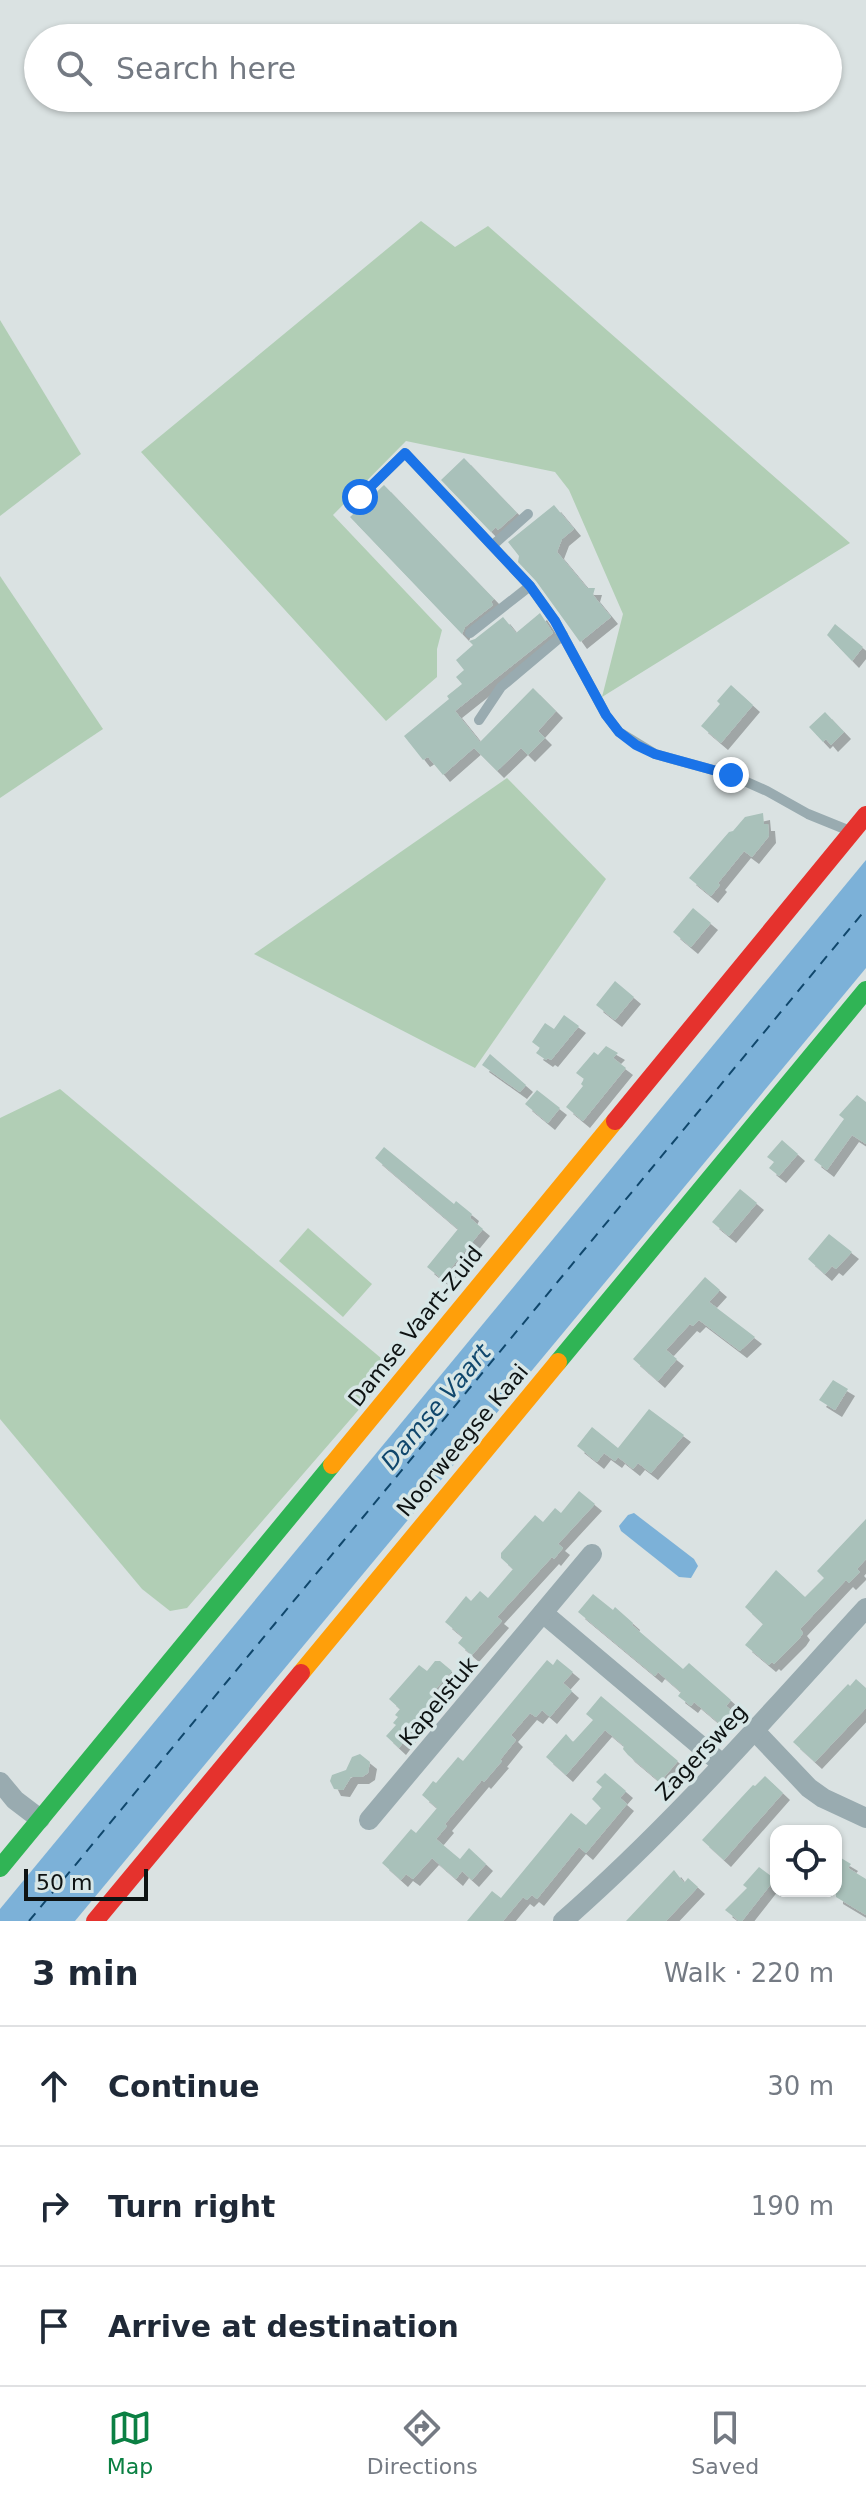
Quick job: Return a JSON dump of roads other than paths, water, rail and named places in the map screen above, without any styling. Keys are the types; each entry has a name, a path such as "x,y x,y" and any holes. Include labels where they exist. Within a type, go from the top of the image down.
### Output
{"street":[{"name":"Damse Vaart-Zuid","path":"0,1868 866,815"},
{"name":"Noorweegse Kaai","path":"95,1921 866,990"},
{"name":"Kapelstuk","path":"369,1820 592,1554"},
{"name":"Zagersweg","path":"563,1921 623,1868 866,1608"},
{"path":"543,1613 722,1764"},
{"path":"754,1730 809,1788 866,1818"},
{"path":"0,1782 15,1800 40,1819"}],"lane":[{"path":"360,497 405,453 530,586 563,635 606,715 619,732 655,754 731,775 808,814 852,832"},
{"path":"493,545 528,514"},
{"path":"470,633 530,586"},
{"path":"479,720 501,687 563,635"}],"water":[{"name":"Damse Vaart","path":"866,860 866,968 75,1921 0,1921 0,1909"},
{"path":"634,1513 694,1559 698,1566 691,1578 679,1577 621,1531 619,1526 628,1515"}]}
